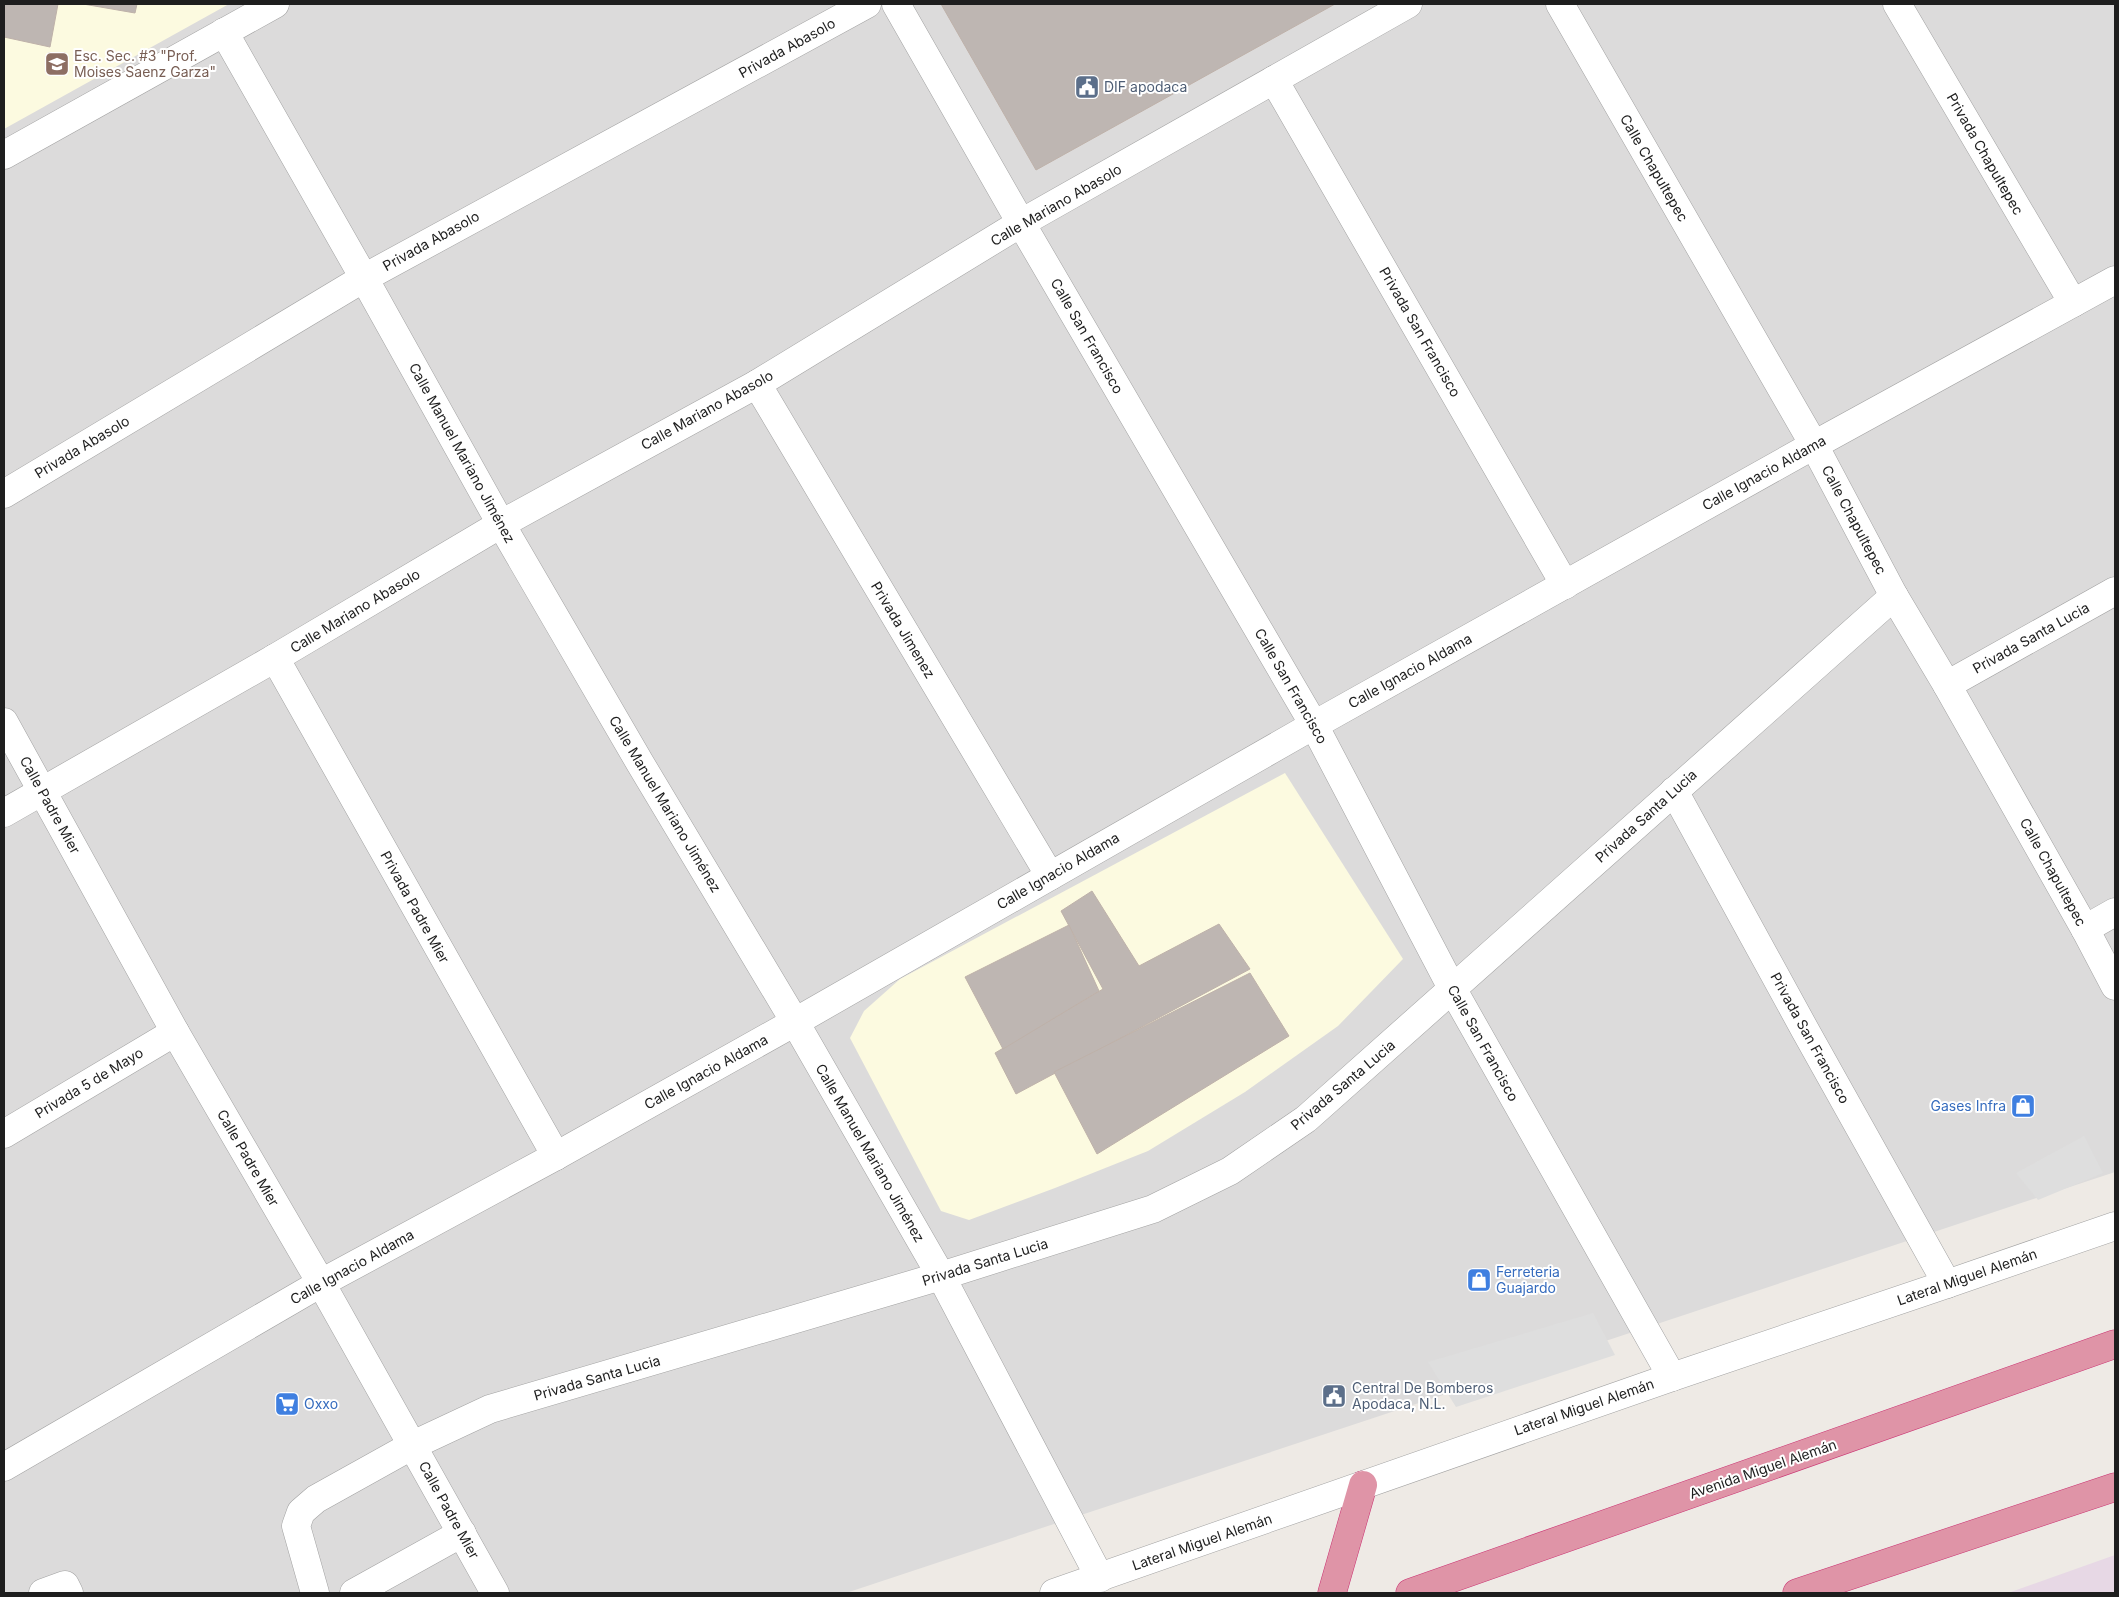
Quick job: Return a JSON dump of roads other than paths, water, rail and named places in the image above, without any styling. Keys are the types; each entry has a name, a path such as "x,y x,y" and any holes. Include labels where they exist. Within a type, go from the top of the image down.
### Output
{"highway":[{"name":"Avenida Miguel Alemán","path":"1410,1593 2115,1344"},
{"path":"1332,1593 1363,1485"},
{"path":"1797,1593 2115,1487"}],"street":[{"path":"4,155 274,4"},
{"name":"Privada Abasolo","path":"4,494 364,278 867,4"},
{"name":"Calle San Francisco","path":"896,4 1021,224 1314,725 1453,990 1672,1376"},
{"name":"Calle Mariano Abasolo","path":"4,813 275,658 501,524 757,384 1021,224 1408,4"},
{"name":"Calle Chapultepec","path":"1560,4 1814,445 1894,596 1948,685 2115,986"},
{"name":"Privada Chapultepec","path":"1897,4 2073,304"},
{"name":"Calle Manuel Mariano Jiménez","path":"224,32 501,524 795,1022 941,1276 1100,1578"},
{"name":"Privada San Francisco","path":"1274,80 1565,584"},
{"name":"Calle Ignacio Aldama","path":"4,1467 321,1283 556,1156 795,1022 1314,725 1814,445 2115,280"},
{"name":"Privada Jimenez","path":"757,384 1050,876"},
{"name":"Privada Santa Lucia","path":"1948,685 2115,591"},
{"name":"Privada Santa Lucia","path":"315,1593 296,1526 301,1512 316,1499 412,1445 490,1409 941,1276 1153,1209 1230,1171 1306,1119 1894,596"},
{"name":"Privada Padre Mier","path":"275,658 556,1156"},
{"name":"Calle Padre Mier","path":"4,722 175,1032 321,1283 495,1593"},
{"name":"Privada San Francisco","path":"1674,791 1805,1030 1948,1284"},
{"path":"2085,929 2115,912"},
{"name":"Privada 5 de Mayo","path":"4,1134 175,1032"},
{"name":"Lateral Miguel Alemán","path":"1054,1593 1672,1376 2115,1226"},
{"path":"354,1593 462,1533"},
{"path":"43,1593 65,1585 69,1593"}],"place":[{"name":"Esc. Sec. #3 \"Prof. Moises Saenz Garza\"","path":"57,64"},
{"name":"DIF apodaca","path":"1087,87"},
{"name":"Gases Infra","path":"2023,1106"},
{"name":"Ferreteria Guajardo","path":"1479,1280"},
{"name":"Central De Bomberos Apodaca, N.L.","path":"1334,1396"},
{"name":"Oxxo","path":"287,1404"}]}
